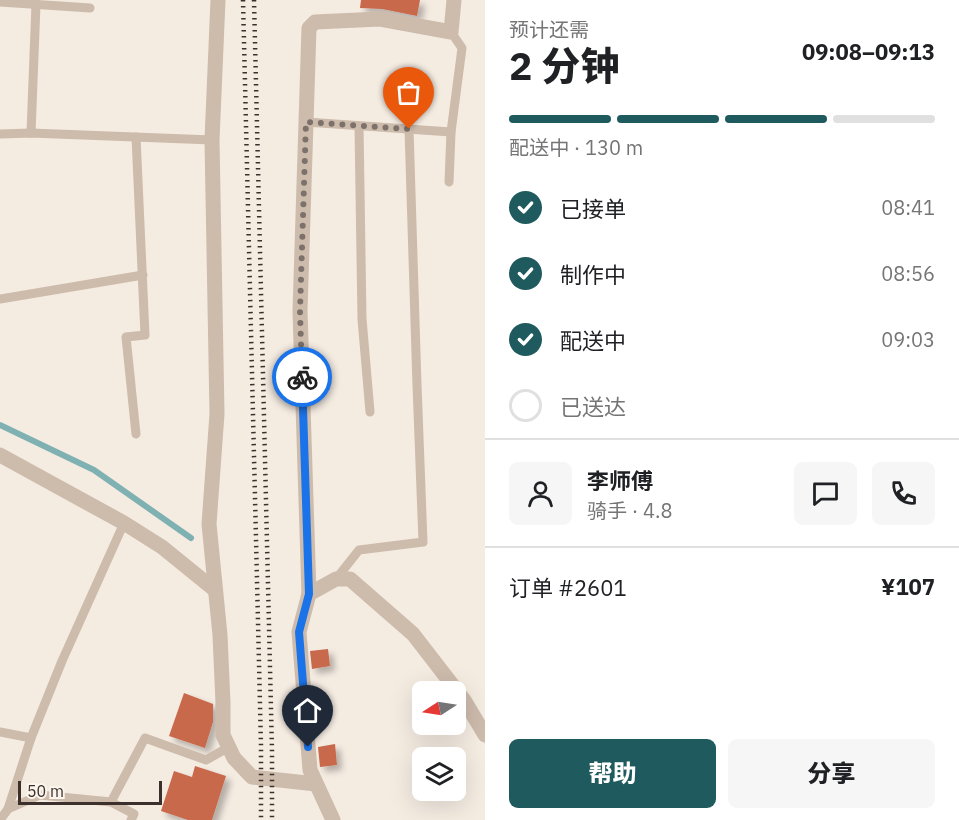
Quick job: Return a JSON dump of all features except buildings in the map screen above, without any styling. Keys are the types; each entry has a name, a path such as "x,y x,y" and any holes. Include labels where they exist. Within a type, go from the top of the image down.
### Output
{"street":[{"path":"218,0 212,140 218,414 209,524 220,635 223,735 234,758 252,777 316,784"},
{"path":"333,820 309,770 299,632 309,594 300,311 309,28 315,22 380,19 452,32 454,0"},
{"path":"0,454 124,523 162,547 215,590"},
{"path":"309,594 336,579 350,579 413,634 464,700 485,735"}],"lane":[{"path":"0,2 90,8"},
{"path":"31,133 36,4"},
{"path":"449,182 451,132 462,48 452,32"},
{"path":"306,122 451,132"},
{"path":"359,126 362,318 370,412"},
{"path":"336,579 358,550 423,542 409,129"},
{"path":"0,134 31,133 212,140"},
{"path":"136,137 145,335 126,337 136,434"},
{"path":"0,299 143,275"},
{"path":"0,820 8,809 30,738 62,661 124,523"},
{"path":"0,732 30,738"},
{"path":"111,801 145,738 206,760 229,747"},
{"path":"8,809 40,795 111,801 134,814 131,820"}],"waterway":[{"path":"0,425 94,470 191,538"}],"railway":[{"path":"243,0 261,820"},
{"path":"254,0 272,820"}],"way so far":[{"path":"302,377 300,311 306,122 409,129"}],"route":[{"path":"302,377 309,594 299,632 308,747"}]}
